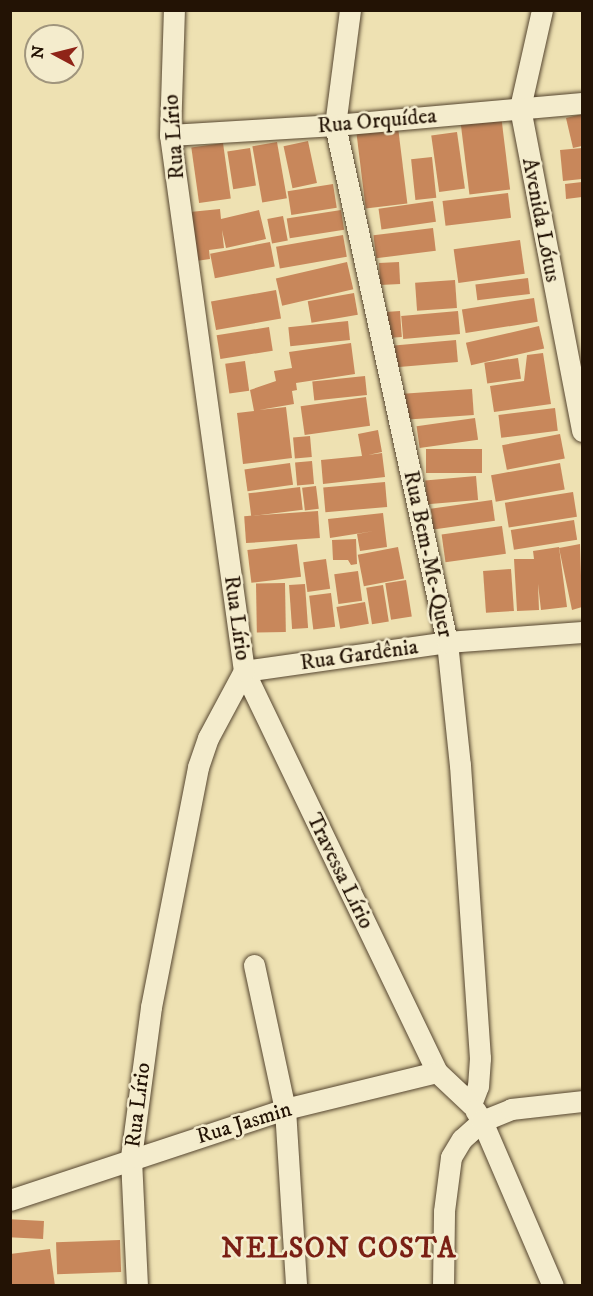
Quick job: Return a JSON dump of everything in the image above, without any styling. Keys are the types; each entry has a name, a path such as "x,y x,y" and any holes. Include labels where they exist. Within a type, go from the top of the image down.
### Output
{"street":[{"name":"Rua Lírio","path":"137,1286 131,1157 151,1007 186,812 208,738 244,671 170,135 174,10"},
{"name":"Rua Bem-Me-Quer","path":"350,10 335,125 447,642 480,1058 476,1113"},
{"name":"Avenida Lótus","path":"542,10 519,108 582,431"},
{"name":"Rua Orquídea","path":"170,135 335,125 582,103"},
{"name":"Rua Gardênia","path":"244,671 447,642 582,632"},
{"name":"Travessa Lírio","path":"244,671 437,1072"},
{"path":"254,965 285,1109 296,1286"},
{"path":"437,1072 476,1113 553,1286"},
{"name":"Rua Jasmin","path":"10,1200 131,1157 285,1109 437,1072"},
{"path":"476,1113 582,1101"},
{"path":"443,1286 444,1211 451,1157 476,1113"}],"building":[{"path":"582,114 582,146 573,148 566,118"},
{"path":"501,115 510,189 469,194 460,120"},
{"path":"398,127 407,203 366,209 356,132"},
{"path":"457,132 465,188 439,192 431,136"},
{"path":"308,141 317,183 292,188 284,146"},
{"path":"277,142 287,198 262,202 252,146"},
{"path":"223,143 231,198 199,203 191,147"},
{"path":"250,148 256,186 233,189 227,152"},
{"path":"582,148 582,179 563,181 560,150"},
{"path":"432,157 436,198 415,200 411,159"},
{"path":"582,182 582,197 566,199 565,184"},
{"path":"333,184 337,208 291,215 288,191"},
{"path":"508,193 511,218 446,226 442,201"},
{"path":"433,201 436,222 381,229 379,209"},
{"path":"220,209 221,219 259,210 266,239 226,248 222,230 224,248 209,250 210,259 196,261 190,212"},
{"path":"341,210 344,230 290,238 287,219"},
{"path":"283,216 288,241 272,244 267,219"},
{"path":"433,228 436,251 376,258 373,235"},
{"path":"343,235 347,257 280,268 276,247"},
{"path":"520,240 525,274 458,283 454,249"},
{"path":"270,242 275,267 215,278 210,254"},
{"path":"347,262 353,289 282,306 276,278"},
{"path":"399,262 400,284 380,285 379,263"},
{"path":"528,278 530,294 477,300 475,284"},
{"path":"455,280 457,308 417,311 415,283"},
{"path":"276,290 281,319 216,330 211,301"},
{"path":"354,293 358,315 312,323 308,301"},
{"path":"534,298 538,322 466,333 462,309"},
{"path":"400,311 402,337 387,338 385,312"},
{"path":"458,311 460,334 403,339 401,316"},
{"path":"348,321 350,340 290,346 288,327"},
{"path":"539,326 544,348 471,365 466,343"},
{"path":"269,327 273,351 220,359 217,335"},
{"path":"456,340 458,362 396,367 394,345"},
{"path":"351,343 355,374 296,383 297,390 292,391 294,404 259,410 286,407 292,458 243,464 237,413 254,411 250,390 276,381 274,371 292,368 289,352"},
{"path":"543,353 551,404 494,412 490,386 524,381 527,355"},
{"path":"518,358 521,379 487,384 484,363"},
{"path":"245,361 249,391 229,393 225,364"},
{"path":"365,376 367,395 314,400 312,382"},
{"path":"472,389 474,415 405,420 403,394"},
{"path":"366,397 370,426 305,435 301,406"},
{"path":"555,408 558,431 501,438 498,415"},
{"path":"475,418 478,440 420,448 417,426"},
{"path":"378,430 382,452 368,455 382,453 385,477 323,484 321,460 362,456 358,434"},
{"path":"560,434 565,459 507,470 502,445"},
{"path":"310,436 312,457 295,458 293,437"},
{"path":"426,449 482,449 482,473 426,473"},
{"path":"312,461 314,484 297,485 295,462"},
{"path":"290,463 293,485 248,491 244,469"},
{"path":"560,463 565,490 496,502 491,475"},
{"path":"476,476 478,500 427,504 425,480"},
{"path":"385,482 387,507 325,512 323,487"},
{"path":"316,486 319,509 305,511 302,488"},
{"path":"300,487 303,510 251,516 248,493"},
{"path":"573,492 577,517 509,527 505,503"},
{"path":"492,500 495,521 434,529 431,509"},
{"path":"318,511 320,538 246,543 244,516"},
{"path":"383,513 387,547 360,551 357,534 374,531 330,538 328,519"},
{"path":"574,520 577,540 514,550 511,530"},
{"path":"502,526 506,554 445,562 442,534"},
{"path":"356,539 357,564 351,565 348,560 333,560 332,540"},
{"path":"297,544 301,577 251,583 247,550"},
{"path":"580,544 582,607 572,610 559,548"},
{"path":"398,547 404,578 364,586 358,555"},
{"path":"559,547 567,607 541,610 538,584 539,610 517,611 514,559 534,559 533,551"},
{"path":"326,559 330,589 307,592 303,562"},
{"path":"511,569 514,611 486,613 483,571"},
{"path":"358,571 362,601 338,604 334,574"},
{"path":"406,580 412,617 391,620 385,583"},
{"path":"285,583 286,632 257,632 256,584"},
{"path":"305,584 308,628 292,629 289,585"},
{"path":"383,585 389,622 372,624 366,588"},
{"path":"331,593 335,627 313,629 309,596"},
{"path":"365,602 369,624 340,629 336,607"},
{"path":"10,1219 44,1221 43,1239 10,1237"},
{"path":"120,1240 121,1272 57,1274 56,1242"},
{"path":"50,1249 55,1286 10,1286 10,1254"}],"district":[{"name":"NELSON COSTA","path":"339,1249"}]}
